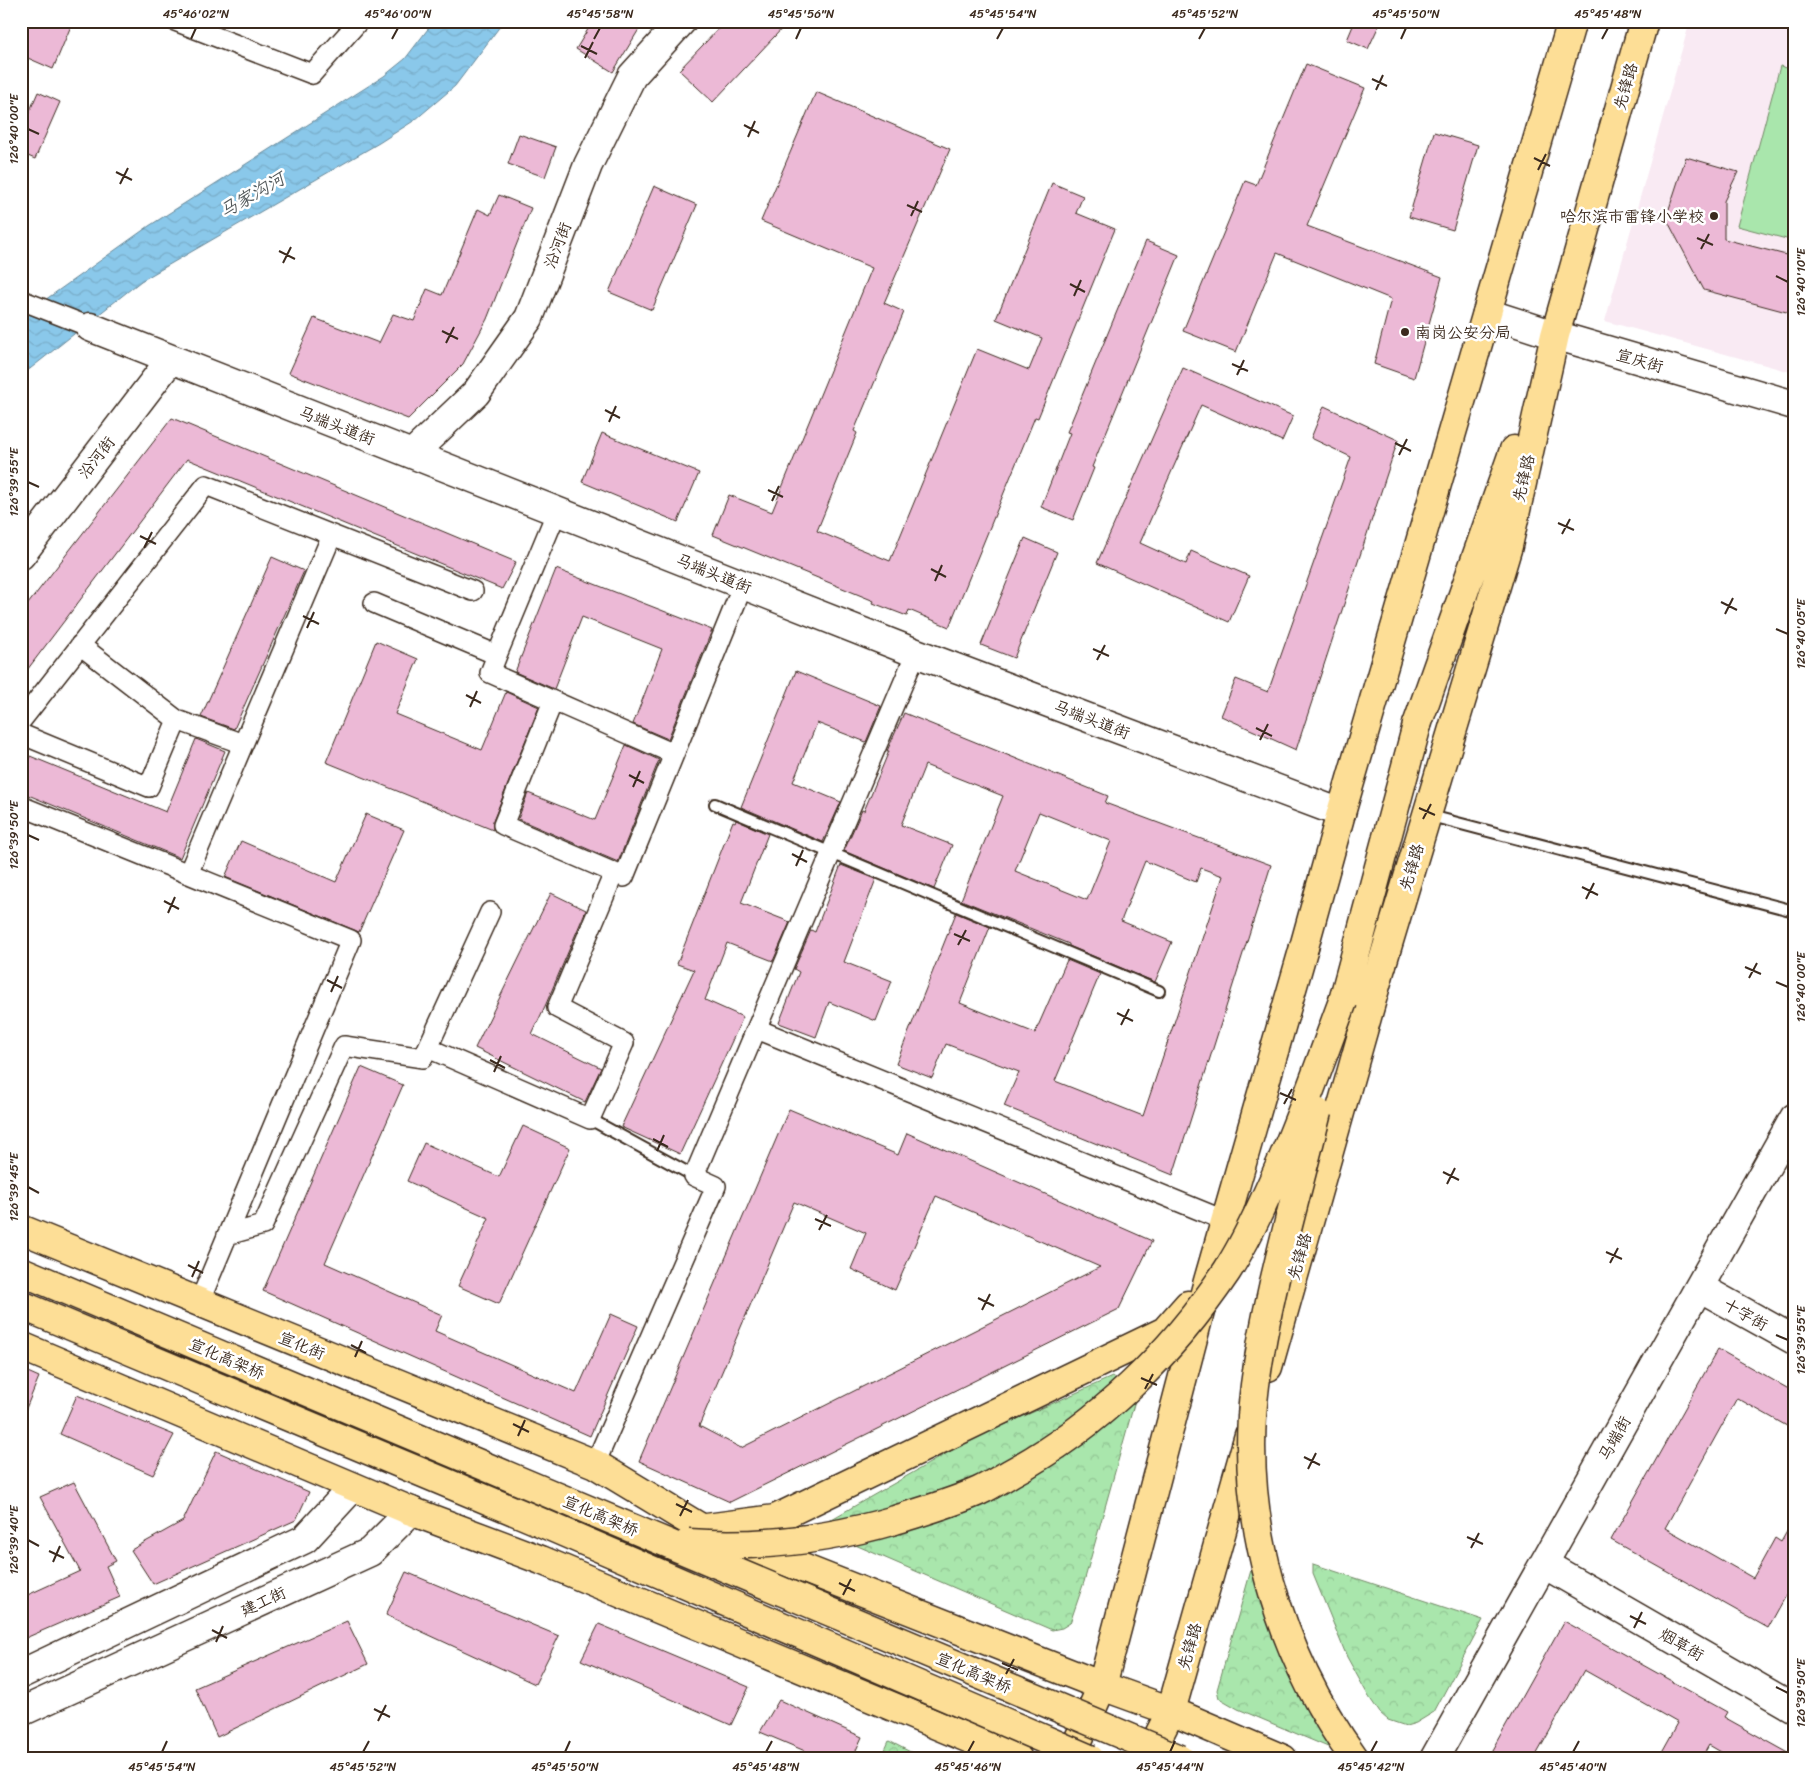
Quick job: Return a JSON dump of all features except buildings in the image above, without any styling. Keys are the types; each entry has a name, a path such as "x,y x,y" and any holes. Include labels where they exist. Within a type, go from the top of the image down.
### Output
{"main road":[{"path":"1070,1759 1102,1686 1208,1281 1341,813 1572,21"},
{"name":"先锋路","path":"1147,1759 1171,1711 1382,964 1508,546 1555,336 1644,21"},
{"path":"1355,1759 1318,1701 1293,1653 1276,1605 1260,1537 1253,1492 1252,1436 1255,1386 1267,1315 1343,1001 1417,725 1555,336"},
{"path":"533,1519 639,1539 724,1546 794,1542 858,1531 924,1511 980,1490 1038,1459 1098,1416 1149,1369 1194,1316 1228,1269 1255,1222 1283,1159 1343,1001"},
{"name":"宣化街","path":"21,1229 589,1461 701,1528 1102,1686 1171,1711 1283,1759"},
{"name":"宣化高架桥","path":"21,1271 1180,1759"},
{"path":"701,1528 775,1519 1165,1331 1208,1281"},
{"name":"宣化高架桥","path":"21,1305 533,1519 1090,1759"},
{"path":"21,1346 411,1512 541,1560 1018,1759"},
{"path":"960,1734 979,1759"}],"street":[{"path":"175,21 312,74 359,21"},
{"name":"沿河街","path":"412,454 476,393 529,318 588,165 632,76 682,21"},
{"path":"21,300 90,327"},
{"name":"宣庆街","path":"1487,313 1555,336 1794,405"},
{"name":"马端头道街","path":"90,327 916,653 1341,813"},
{"name":"沿河街","path":"21,555 171,359"},
{"path":"21,721 206,485 473,591"},
{"path":"556,511 490,673 674,754"},
{"path":"188,874 332,535"},
{"path":"553,702 503,825 624,877 744,585"},
{"path":"374,603 497,655"},
{"path":"80,645 176,720 243,744"},
{"path":"589,1461 716,1186 694,1176 916,653"},
{"path":"21,734 149,787 176,720"},
{"path":"21,806 351,940 199,1303"},
{"path":"428,1048 590,1119 624,1044 557,1008 614,873"},
{"path":"227,1236 263,1225 344,1046 423,1058 490,912"},
{"path":"756,1029 1226,1221"},
{"name":"马端街","path":"1434,1759 1794,1118"},
{"name":"十字街","path":"1699,1287 1794,1340"},
{"path":"21,1674 305,1539 353,1487"},
{"name":"建工街","path":"21,1712 370,1552 411,1512"},
{"name":"烟草街","path":"1544,1564 1794,1708"}],"lane":[{"path":"715,804 1159,991"},
{"path":"1426,815 1794,911"},
{"path":"590,1119 694,1176"}],"shaded area":[{"name":"哈尔滨市雷锋小学校","path":"1690,21 1794,21 1794,373 1605,321"}],"green space":[{"path":"1780,66 1794,70 1794,241 1737,226"},
{"path":"1112,1377 1136,1397 1084,1582 1070,1623 1062,1628 1052,1630 816,1528 970,1440"},
{"path":"1255,1556 1335,1750 1238,1709 1219,1698 1217,1690"},
{"path":"1313,1564 1483,1620 1434,1712 1416,1723 1406,1726 1388,1720 1380,1713 1347,1657 1313,1574"},
{"path":"889,1741 924,1759 881,1759"}],"water":[{"name":"马家沟河","path":"434,21 504,21 455,86 415,120 379,143 141,281 21,376 21,317 149,226 384,76 405,59"}],"place":[{"name":"哈尔滨市雷锋小学校","path":"1714,216"},
{"name":"南岗公安分局","path":"1405,332"}]}
